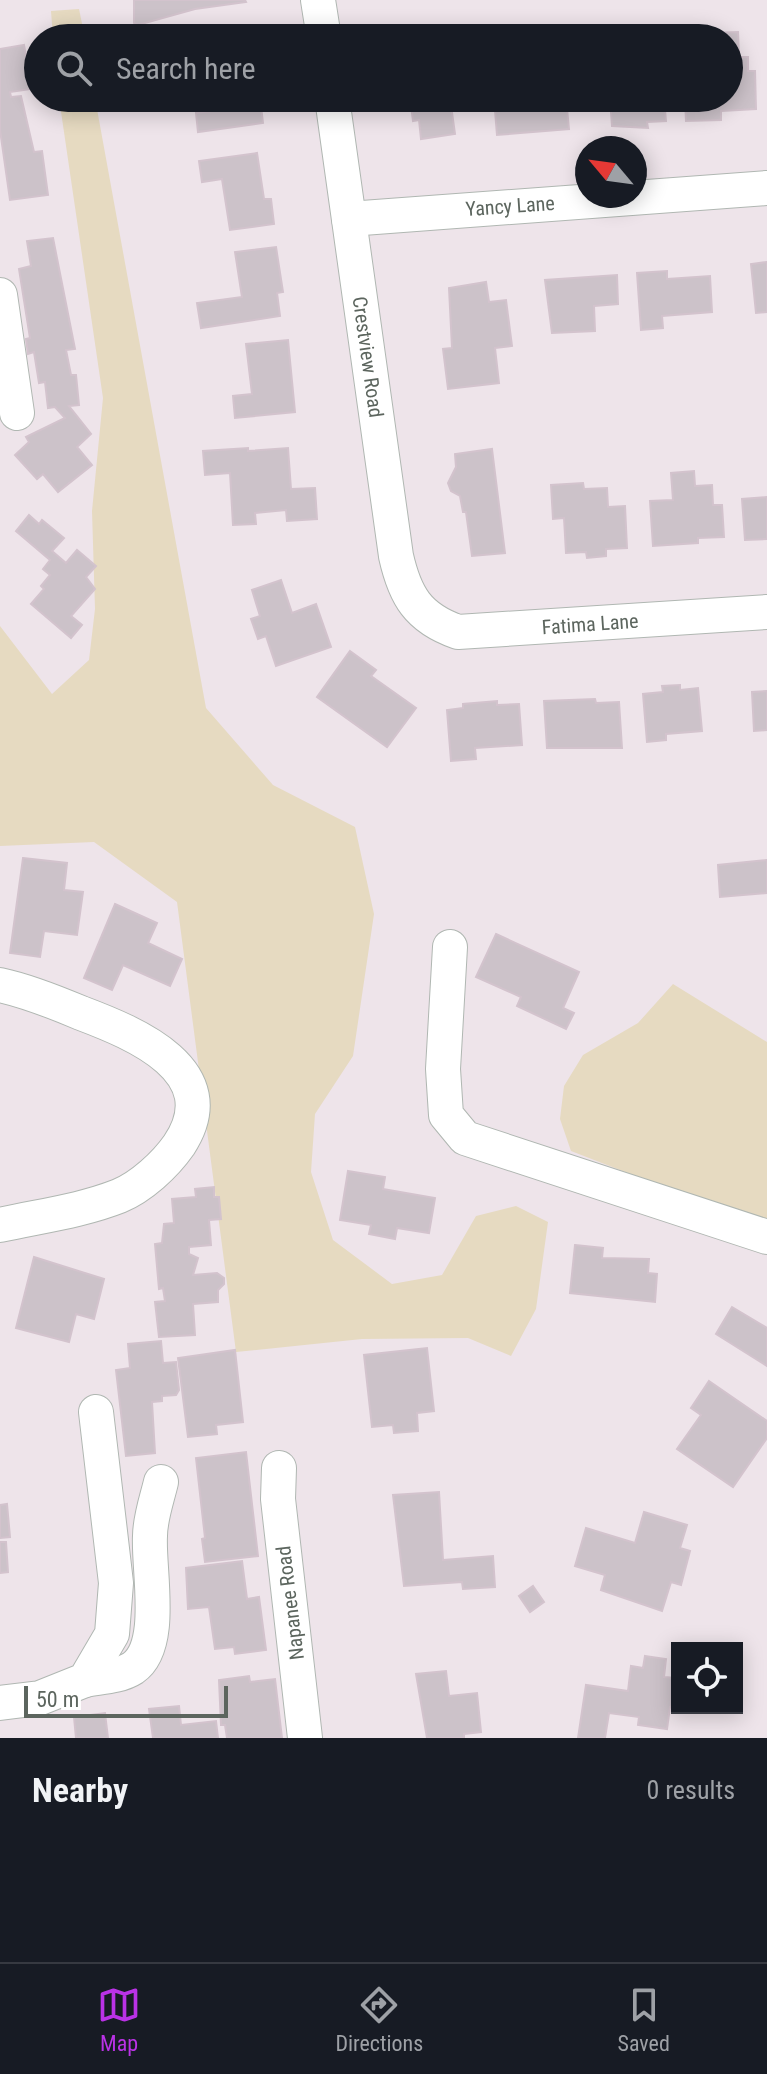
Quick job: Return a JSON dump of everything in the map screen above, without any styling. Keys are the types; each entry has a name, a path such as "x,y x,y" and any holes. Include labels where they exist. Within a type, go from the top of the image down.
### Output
{"street":[{"path":"318,0 322,24"},
{"name":"Crestview Road","path":"334,112 396,556 402,584 419,610"},
{"name":"Yancy Lane","path":"349,219 767,188"},
{"path":"0,295 17,413"},
{"name":"Fatima Lane","path":"419,610 438,625 458,632 767,612"},
{"path":"450,947 443,1069 446,1115 465,1138 767,1237"},
{"path":"0,985 134,1033 158,1048 177,1067 190,1092 192,1113 185,1135 174,1151 152,1174 121,1195 64,1213 0,1225"},
{"path":"85,1680 112,1634 116,1583 96,1412"},
{"name":"Napanee Road","path":"279,1468 278,1499 305,1738"},
{"path":"0,1703 40,1698 85,1680 121,1673 135,1666 145,1651 153,1622 150,1533 161,1482"}],"shaded area":[{"path":"79,9 82,24 52,24 51,11"},
{"path":"61,112 98,112 206,708 273,785 355,827 374,914 353,1056 315,1114 311,1172 333,1240 392,1284 442,1275 476,1216 516,1206 548,1222 536,1309 511,1356 468,1338 362,1339 236,1352 177,902 94,842 0,846 0,626 52,694 89,660 95,609 92,511 103,398"},
{"path":"673,984 767,1042 767,1227 571,1151 560,1119 564,1086 583,1055 638,1023"}],"building":[{"path":"134,0 246,2 195,9 142,24 134,23"},
{"path":"24,45 24,90 10,92 11,97 21,96 34,152 42,151 48,195 10,200 0,130 0,49"},
{"path":"743,57 748,57 748,71 755,71 756,109 743,110"},
{"path":"262,112 263,123 198,132 196,113"},
{"path":"412,112 452,112 455,134 421,139 419,120 413,121"},
{"path":"495,112 567,112 569,129 497,135"},
{"path":"611,112 665,112 666,121 647,122 648,128 612,126"},
{"path":"686,112 721,112 721,120 686,121"},
{"path":"257,153 264,199 271,199 274,224 230,230 222,179 202,182 199,161"},
{"path":"53,238 75,349 66,350 71,375 76,375 79,405 69,406 91,434 77,447 92,465 58,492 43,474 37,479 15,455 29,442 26,437 65,418 55,407 48,408 45,382 39,383 34,352 28,354 26,339 30,338 19,269 31,266 27,241"},
{"path":"276,247 283,292 277,293 280,316 201,328 197,303 242,297 235,252"},
{"path":"767,262 767,312 756,313 751,264"},
{"path":"667,271 667,279 710,276 712,312 662,316 663,328 641,330 637,273"},
{"path":"617,275 618,304 594,306 595,331 552,333 545,280"},
{"path":"486,282 489,302 506,300 512,346 495,348 499,383 448,389 443,349 452,348 449,288"},
{"path":"288,340 295,412 235,418 233,396 252,394 246,344"},
{"path":"248,448 248,451 288,448 291,489 315,488 317,519 287,521 286,510 255,513 256,524 233,525 230,473 205,475 203,451"},
{"path":"492,449 505,553 472,556 466,512 463,512 460,496 451,491 448,483 456,467 455,454"},
{"path":"694,471 695,486 712,485 713,505 722,505 724,537 698,538 698,543 653,546 650,501 673,500 671,473"},
{"path":"583,483 584,489 607,488 608,507 625,506 627,548 606,549 606,556 587,558 586,552 566,553 564,518 553,519 551,485"},
{"path":"767,497 767,539 745,540 742,499"},
{"path":"29,515 39,524 42,520 64,538 52,551 66,563 77,550 96,566 86,577 95,589 71,616 82,625 71,638 31,604 44,589 41,586 50,575 43,569 50,560 16,531"},
{"path":"281,580 292,613 316,604 331,647 276,666 266,636 258,639 251,619 260,616 252,590"},
{"path":"350,651 376,670 371,676 416,708 387,747 317,697"},
{"path":"680,685 680,690 698,688 702,731 666,734 666,740 647,742 643,694 663,692 662,686"},
{"path":"767,691 767,730 754,731 752,692"},
{"path":"595,699 596,703 619,702 622,748 547,748 544,701"},
{"path":"497,701 497,705 519,704 522,745 475,748 476,759 451,761 447,710 463,708 463,704"},
{"path":"23,858 67,863 64,890 83,892 77,935 44,931 40,957 10,953"},
{"path":"767,860 767,893 720,897 718,865"},
{"path":"115,904 157,923 148,943 182,959 170,986 123,965 112,990 84,978"},
{"path":"496,934 579,972 563,1008 574,1013 566,1029 517,1006 521,997 476,977"},
{"path":"348,1171 385,1177 383,1189 435,1198 429,1233 397,1228 395,1239 369,1234 371,1225 340,1220"},
{"path":"214,1187 214,1197 219,1197 221,1219 209,1220 211,1245 189,1247 189,1254 198,1258 193,1275 217,1273 224,1278 224,1284 218,1290 218,1302 193,1304 195,1335 159,1337 155,1302 165,1301 163,1288 159,1289 155,1244 162,1243 164,1224 174,1223 172,1199 196,1197 195,1189"},
{"path":"575,1245 603,1248 602,1258 649,1259 648,1273 657,1274 655,1302 570,1293"},
{"path":"34,1257 104,1279 94,1319 76,1314 69,1342 16,1328"},
{"path":"732,1307 767,1328 767,1366 716,1334"},
{"path":"161,1341 163,1363 176,1362 179,1390 176,1395 162,1396 162,1401 152,1402 155,1453 126,1456 116,1370 130,1368 128,1344"},
{"path":"427,1348 434,1411 417,1413 418,1431 394,1433 393,1425 372,1427 364,1355"},
{"path":"235,1350 243,1422 216,1425 217,1434 188,1437 178,1358"},
{"path":"709,1381 767,1421 767,1438 733,1487 677,1449 701,1415 691,1408"},
{"path":"246,1452 258,1556 205,1562 196,1458"},
{"path":"439,1492 443,1560 493,1556 495,1587 463,1589 462,1582 404,1586 393,1495"},
{"path":"7,1504 10,1537 0,1538 0,1505"},
{"path":"644,1512 687,1525 680,1548 690,1551 681,1585 671,1582 662,1611 601,1590 605,1575 575,1566 586,1528 635,1543"},
{"path":"0,1542 6,1542 8,1572 0,1573"},
{"path":"242,1561 247,1599 259,1597 266,1650 235,1654 234,1647 215,1649 209,1607 188,1609 186,1568"},
{"path":"533,1586 544,1602 530,1612 519,1596"},
{"path":"645,1656 666,1659 664,1677 671,1678 667,1729 638,1725 639,1717 609,1713 605,1738 578,1738 586,1685 628,1691 631,1666 643,1668"},
{"path":"446,1671 449,1696 477,1693 481,1732 464,1734 464,1738 427,1738 416,1674"},
{"path":"249,1676 250,1682 275,1679 282,1738 227,1738 225,1725 221,1725 219,1680"},
{"path":"179,1706 181,1725 216,1721 218,1738 153,1738 149,1709"},
{"path":"105,1713 108,1738 76,1738 74,1717"}]}
